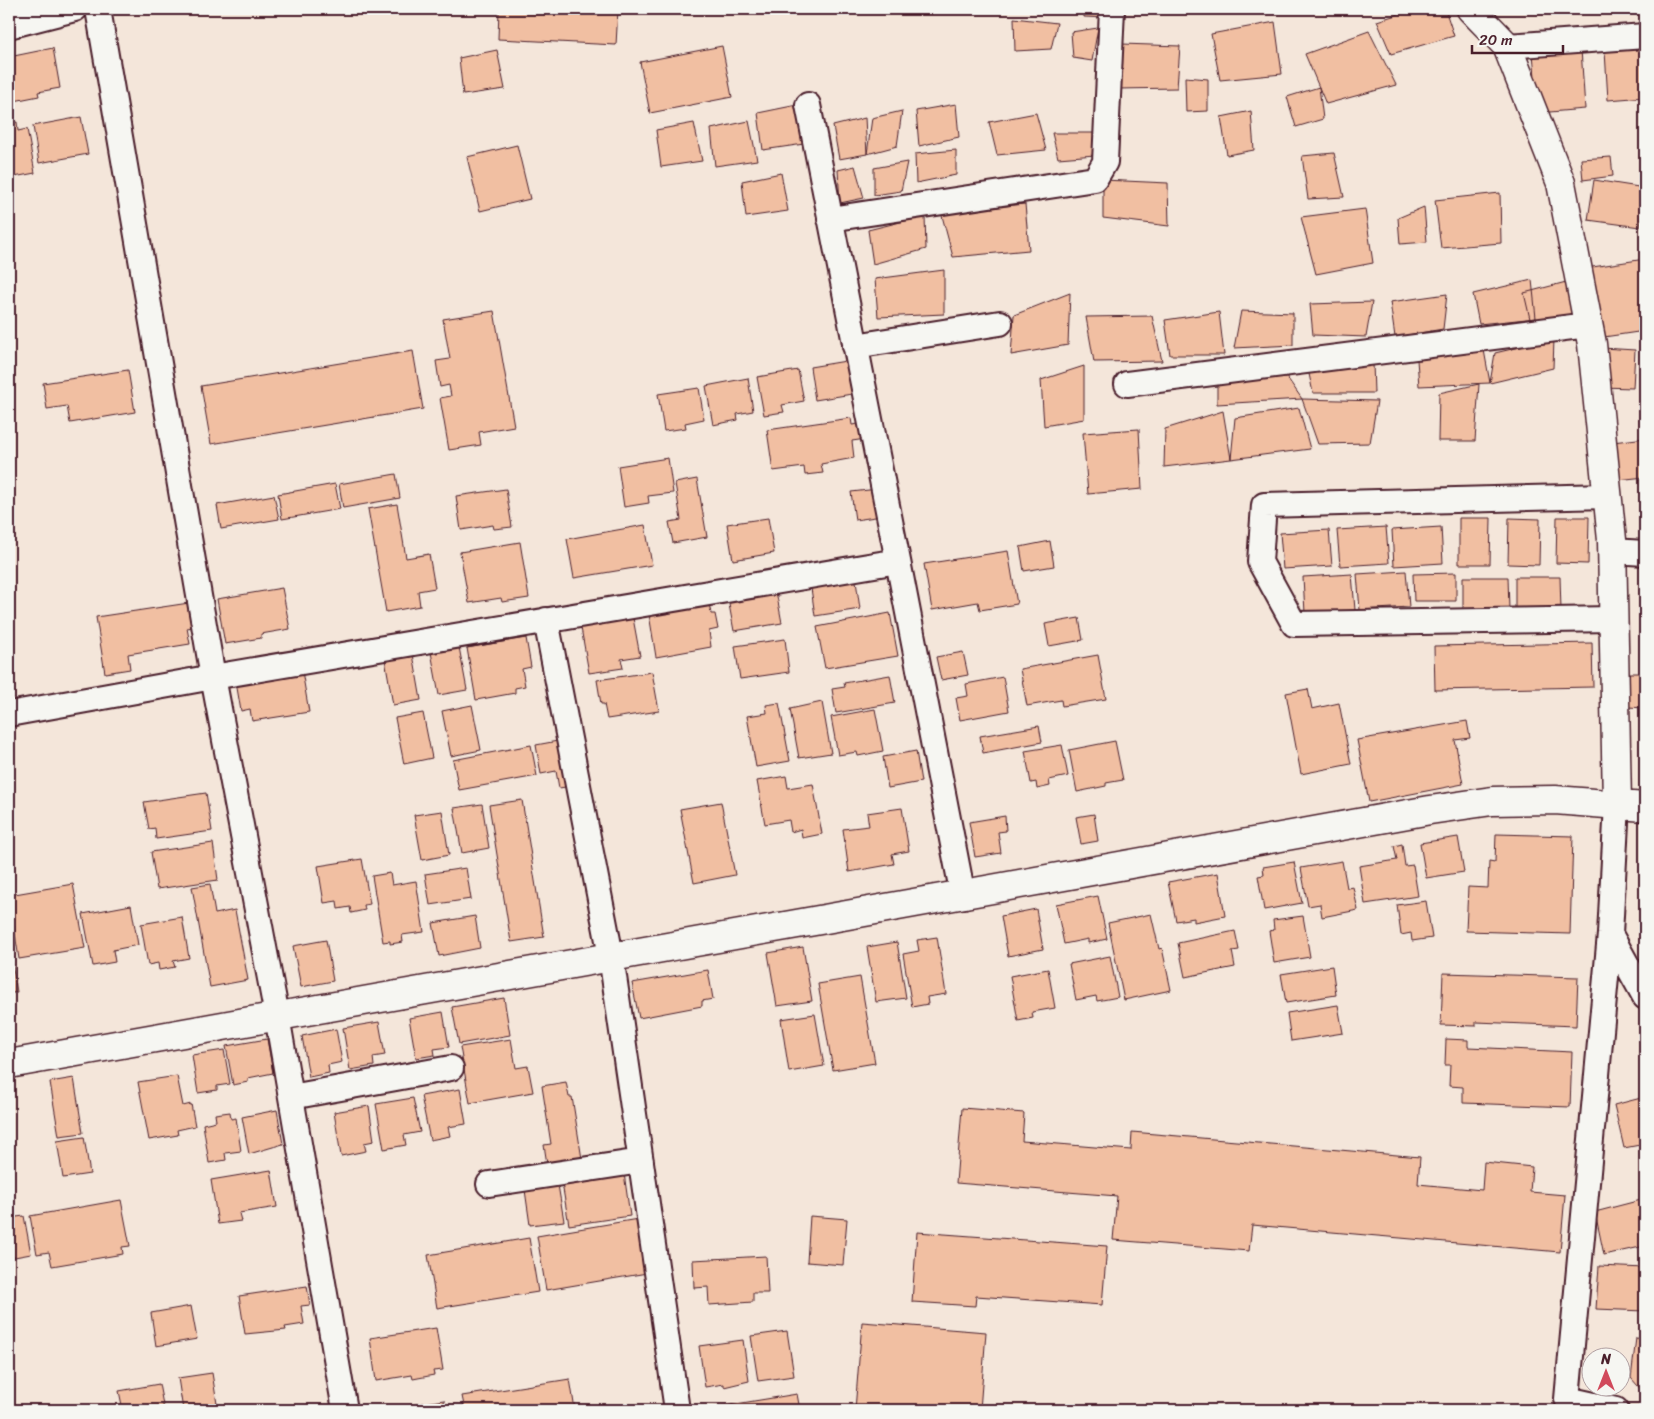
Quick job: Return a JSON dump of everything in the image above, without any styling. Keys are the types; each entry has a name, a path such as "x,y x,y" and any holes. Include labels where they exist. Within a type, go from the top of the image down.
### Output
{"street":[{"path":"9,26 75,9"},
{"path":"98,9 213,677 277,1016 345,1410"},
{"path":"830,218 1095,179 1105,162 1112,9"},
{"path":"1471,9 1507,46 1561,183 1588,325 1607,496 1612,551 1617,804 1610,934 1567,1400 1616,1410"},
{"path":"1507,46 1645,36"},
{"path":"808,105 963,896"},
{"path":"856,346 1000,323"},
{"path":"1127,384 1588,325"},
{"path":"1607,496 1264,505 1260,562 1294,624 1614,619"},
{"path":"1612,551 1645,553"},
{"path":"9,714 213,677 898,561"},
{"path":"546,620 611,956 677,1410"},
{"path":"9,1064 611,956 963,896 1448,807 1492,801 1555,800 1645,807"},
{"path":"1610,934 1645,997"},
{"path":"291,1097 451,1068"},
{"path":"489,1184 641,1161"}],"building":[{"path":"9,9 16,9 17,19 9,21"},
{"path":"499,9 618,9 616,45 498,39"},
{"path":"1084,9 1106,9 1105,18 1084,17"},
{"path":"1415,9 1445,9 1454,36 1391,54 1377,21"},
{"path":"1014,18 1057,23 1051,49 1015,51"},
{"path":"1275,22 1282,74 1220,80 1211,34"},
{"path":"1098,28 1092,61 1073,58 1071,32"},
{"path":"1369,31 1396,85 1326,104 1305,54"},
{"path":"1122,44 1180,46 1177,88 1118,89"},
{"path":"722,46 732,97 650,113 640,62"},
{"path":"53,48 60,88 38,92 39,96 9,102 9,57"},
{"path":"1581,49 1585,109 1538,113 1533,53"},
{"path":"1645,49 1645,97 1608,100 1605,51"},
{"path":"497,50 505,89 463,95 459,58"},
{"path":"1185,77 1208,79 1208,111 1186,112"},
{"path":"1319,87 1323,119 1296,127 1287,97"},
{"path":"956,104 959,137 919,146 916,111"},
{"path":"797,105 804,144 763,150 758,113"},
{"path":"902,111 897,146 867,154 872,118"},
{"path":"1251,111 1254,150 1227,155 1221,117"},
{"path":"1036,113 1046,150 997,155 989,122"},
{"path":"81,117 88,154 39,163 33,126"},
{"path":"865,118 867,154 839,159 833,126"},
{"path":"749,121 757,160 715,166 711,129"},
{"path":"17,122 18,131 27,129 35,173 9,178 9,124"},
{"path":"694,123 702,161 661,167 656,130"},
{"path":"1052,133 1094,133 1095,155 1058,158"},
{"path":"517,145 530,199 480,211 467,157"},
{"path":"956,150 956,175 916,183 915,154"},
{"path":"1334,153 1344,197 1308,199 1302,156"},
{"path":"1611,157 1613,176 1583,180 1581,159"},
{"path":"907,162 901,191 874,195 874,168"},
{"path":"855,166 864,198 840,203 838,170"},
{"path":"781,173 788,211 746,217 742,181"},
{"path":"1103,180 1168,183 1169,226 1103,218"},
{"path":"1594,180 1645,188 1640,227 1588,220"},
{"path":"1500,193 1501,243 1441,248 1435,200"},
{"path":"1025,204 1029,250 953,257 941,212"},
{"path":"1424,207 1427,242 1400,244 1398,218"},
{"path":"1365,209 1373,263 1316,274 1301,217"},
{"path":"925,216 926,249 873,264 868,230"},
{"path":"1645,259 1645,331 1597,338 1586,268"},
{"path":"944,270 944,314 878,317 875,279"},
{"path":"1532,280 1536,318 1479,324 1473,294"},
{"path":"1570,281 1579,326 1534,336 1524,293"},
{"path":"1070,293 1068,345 1011,355 1014,315"},
{"path":"1447,294 1443,329 1395,337 1390,302"},
{"path":"1372,302 1366,337 1313,335 1310,304"},
{"path":"494,311 514,426 479,432 481,445 449,450 440,398 451,396 449,385 440,387 436,361 450,359 443,319"},
{"path":"1241,311 1293,313 1293,345 1234,348"},
{"path":"1219,312 1224,355 1170,355 1165,320"},
{"path":"1152,316 1162,361 1094,362 1086,317"},
{"path":"1554,339 1553,368 1490,383 1495,353"},
{"path":"1602,348 1635,350 1633,388 1601,387"},
{"path":"1484,350 1490,383 1419,386 1417,360"},
{"path":"413,351 423,409 211,444 201,386"},
{"path":"846,361 852,394 815,400 810,367"},
{"path":"1373,363 1374,393 1313,393 1308,369"},
{"path":"1084,366 1084,419 1044,426 1041,380"},
{"path":"128,370 135,412 70,423 67,406 47,409 43,383"},
{"path":"798,370 804,401 782,405 784,412 764,415 757,377"},
{"path":"1284,373 1302,399 1217,404 1217,383"},
{"path":"748,378 753,411 737,414 738,420 713,425 706,386"},
{"path":"1479,384 1475,441 1438,441 1439,393"},
{"path":"699,388 704,419 685,423 686,428 664,431 658,394"},
{"path":"1302,399 1377,401 1370,443 1318,444"},
{"path":"1299,408 1310,449 1231,459 1235,418"},
{"path":"1223,411 1231,459 1164,467 1165,429"},
{"path":"851,418 852,425 864,423 866,439 852,441 854,458 821,464 823,473 805,475 804,467 773,471 767,430"},
{"path":"1139,429 1142,489 1088,494 1083,433"},
{"path":"1645,438 1645,477 1617,480 1613,442"},
{"path":"668,458 673,493 648,496 649,503 624,507 618,466"},
{"path":"396,474 400,498 343,508 339,484"},
{"path":"697,479 707,537 673,543 669,522 681,520 675,483"},
{"path":"335,484 340,509 282,519 278,494"},
{"path":"506,489 512,527 494,529 493,525 461,530 456,496"},
{"path":"878,489 882,516 855,520 851,492"},
{"path":"274,495 279,519 221,529 217,505"},
{"path":"397,504 406,558 429,554 435,588 418,591 420,606 386,612 368,509"},
{"path":"1557,517 1589,517 1588,564 1556,563"},
{"path":"768,518 774,553 733,560 727,524"},
{"path":"1459,518 1491,518 1490,564 1459,564"},
{"path":"1509,518 1540,519 1539,565 1508,564"},
{"path":"645,525 652,565 574,578 567,539"},
{"path":"1386,527 1389,563 1340,566 1337,530"},
{"path":"1441,527 1443,563 1394,566 1392,530"},
{"path":"1329,530 1332,566 1283,569 1280,533"},
{"path":"1050,541 1054,566 1024,571 1020,547"},
{"path":"520,542 529,598 502,602 501,598 469,603 460,552"},
{"path":"1008,551 1017,604 980,610 978,602 932,610 924,564"},
{"path":"1406,571 1409,607 1360,610 1357,574"},
{"path":"1456,573 1456,601 1414,601 1413,574"},
{"path":"855,574 860,609 815,616 810,581"},
{"path":"1352,574 1355,610 1305,613 1303,577"},
{"path":"1463,577 1508,577 1509,610 1463,611"},
{"path":"1515,577 1560,577 1561,610 1515,611"},
{"path":"282,588 290,629 261,634 261,638 225,644 217,599"},
{"path":"776,591 782,623 734,631 728,599"},
{"path":"189,603 193,627 187,628 190,644 128,654 130,669 105,673 96,617"},
{"path":"709,603 711,614 715,614 718,629 709,631 711,647 656,657 649,614"},
{"path":"890,613 898,656 825,668 817,627"},
{"path":"624,614 625,619 633,618 640,656 621,659 623,668 589,673 580,622"},
{"path":"1079,618 1083,640 1049,646 1045,624"},
{"path":"526,638 531,667 522,669 525,686 515,688 515,693 476,700 467,648"},
{"path":"785,639 789,672 740,679 735,646"},
{"path":"1592,643 1593,687 1435,690 1434,646"},
{"path":"459,647 467,690 439,695 431,652"},
{"path":"963,652 968,675 941,680 936,657"},
{"path":"413,654 421,700 393,705 385,659"},
{"path":"1098,655 1106,699 1062,706 1061,700 1027,706 1020,669"},
{"path":"302,671 309,712 252,721 250,709 241,711 236,682"},
{"path":"652,672 659,711 607,719 604,704 601,704 597,680"},
{"path":"1628,673 1645,673 1645,708 1628,707"},
{"path":"890,675 895,703 836,713 832,689 845,687 844,683"},
{"path":"1003,677 1009,711 960,720 956,698 968,696 966,684"},
{"path":"1308,689 1312,709 1339,703 1351,764 1301,774 1286,693"},
{"path":"822,702 831,753 799,758 790,709"},
{"path":"779,703 790,761 756,767 747,716 767,713 766,705"},
{"path":"472,705 481,750 451,756 442,711"},
{"path":"875,709 883,751 858,756 857,752 838,755 831,717"},
{"path":"423,713 432,758 404,764 395,718"},
{"path":"1467,721 1470,738 1455,740 1463,784 1369,802 1357,740"},
{"path":"1039,726 1042,742 983,753 980,736"},
{"path":"563,740 572,786 559,788 556,771 541,774 536,745"},
{"path":"1115,741 1123,780 1106,783 1106,786 1077,792 1069,750"},
{"path":"531,745 537,776 459,790 453,760"},
{"path":"1062,745 1068,776 1049,780 1050,786 1037,789 1036,782 1031,783 1025,751"},
{"path":"916,751 921,782 888,788 883,757"},
{"path":"786,776 788,788 813,784 822,834 802,838 801,829 791,832 789,820 765,824 757,781"},
{"path":"206,793 212,831 156,839 155,828 149,829 144,802"},
{"path":"522,800 544,937 511,942 489,805"},
{"path":"721,802 735,875 694,883 680,809"},
{"path":"482,804 489,848 462,853 454,808"},
{"path":"902,808 909,851 892,854 894,864 849,872 843,829 869,826 867,813"},
{"path":"442,811 449,855 422,860 414,815"},
{"path":"1094,814 1098,841 1081,844 1076,817"},
{"path":"1005,816 1006,831 998,832 1001,853 975,857 969,822"},
{"path":"1496,834 1573,836 1570,934 1466,931 1468,887 1488,888 1489,861 1495,862"},
{"path":"1458,837 1464,872 1426,878 1420,843"},
{"path":"213,843 218,880 157,889 151,852"},
{"path":"1402,844 1405,866 1413,865 1418,896 1365,904 1359,866 1397,860 1394,846"},
{"path":"362,859 370,904 364,905 365,910 351,913 350,907 338,909 337,901 324,903 318,866"},
{"path":"1342,861 1347,888 1353,887 1358,910 1322,917 1320,904 1308,906 1301,868"},
{"path":"1294,862 1302,903 1264,910 1258,876 1264,875 1263,867"},
{"path":"466,868 471,899 430,905 425,874"},
{"path":"390,873 392,885 416,881 424,932 402,935 403,942 390,944 390,941 383,942 372,876"},
{"path":"1218,873 1225,916 1194,922 1194,918 1176,921 1168,882"},
{"path":"73,884 85,948 19,959 9,895"},
{"path":"210,884 215,914 235,910 248,980 210,987 192,887"},
{"path":"1098,896 1107,939 1088,943 1088,939 1064,944 1056,904"},
{"path":"1426,901 1432,938 1412,941 1411,933 1401,935 1397,905"},
{"path":"131,905 138,945 113,950 115,962 93,966 83,914"},
{"path":"1036,909 1043,949 1008,956 1001,916"},
{"path":"1151,914 1159,949 1162,948 1171,990 1124,1000 1108,923"},
{"path":"475,916 480,948 439,956 433,923"},
{"path":"1303,916 1310,957 1274,963 1269,931 1274,930 1273,920"},
{"path":"182,917 189,958 173,961 175,967 159,970 158,963 148,965 141,924"},
{"path":"1235,931 1239,950 1232,951 1235,967 1185,977 1178,943"},
{"path":"937,937 946,994 927,997 928,1004 912,1007 903,954 919,951 917,940"},
{"path":"326,940 333,981 301,987 293,946"},
{"path":"897,942 906,998 876,1002 867,947"},
{"path":"9,944 17,992 9,994"},
{"path":"803,947 812,1001 777,1006 768,953"},
{"path":"1110,956 1118,997 1097,1001 1096,996 1076,1000 1069,964"},
{"path":"1332,966 1336,995 1286,1003 1281,974"},
{"path":"1048,969 1055,1008 1032,1012 1033,1018 1018,1021 1010,976"},
{"path":"708,970 713,999 702,1001 702,1006 639,1018 632,983"},
{"path":"1443,973 1578,977 1576,1026 1476,1022 1476,1026 1441,1025"},
{"path":"860,977 875,1063 833,1070 818,984"},
{"path":"504,998 510,1035 459,1044 452,1007"},
{"path":"1338,1005 1343,1033 1291,1041 1287,1013"},
{"path":"443,1012 449,1047 434,1049 435,1055 416,1058 409,1018"},
{"path":"815,1014 824,1066 789,1072 781,1019"},
{"path":"379,1022 385,1055 373,1057 374,1066 350,1070 343,1028"},
{"path":"336,1029 342,1062 328,1065 329,1073 309,1077 302,1036"},
{"path":"267,1039 273,1073 248,1078 248,1082 233,1085 226,1046"},
{"path":"511,1039 516,1068 528,1066 533,1092 470,1103 460,1047"},
{"path":"1446,1039 1468,1040 1468,1047 1572,1052 1570,1107 1463,1103 1463,1087 1449,1086 1450,1065 1445,1065"},
{"path":"224,1050 230,1084 217,1086 217,1090 198,1093 192,1055"},
{"path":"177,1076 183,1106 191,1104 195,1126 177,1130 178,1135 149,1140 138,1082"},
{"path":"74,1078 83,1133 59,1136 50,1082"},
{"path":"566,1082 569,1097 572,1097 582,1159 547,1164 544,1145 551,1144 542,1086"},
{"path":"460,1089 466,1124 448,1127 450,1136 430,1140 421,1096"},
{"path":"1645,1097 1645,1144 1624,1148 1614,1105"},
{"path":"413,1098 420,1132 404,1135 406,1145 384,1149 376,1104"},
{"path":"369,1106 374,1141 364,1143 366,1151 341,1156 334,1112"},
{"path":"962,1108 1024,1113 1022,1141 1131,1150 1132,1132 1420,1157 1418,1184 1482,1190 1484,1162 1532,1167 1530,1192 1565,1195 1560,1252 1252,1225 1249,1251 1113,1240 1117,1196 956,1183"},
{"path":"277,1110 283,1144 249,1154 242,1117"},
{"path":"230,1112 231,1119 236,1118 241,1151 225,1153 226,1160 209,1163 203,1124 216,1121 215,1114"},
{"path":"84,1137 90,1174 63,1178 57,1141"},
{"path":"271,1170 277,1207 239,1213 241,1221 218,1224 211,1180"},
{"path":"624,1173 630,1216 569,1225 562,1183"},
{"path":"558,1185 564,1221 530,1225 525,1190"},
{"path":"121,1200 130,1246 122,1247 123,1254 52,1266 49,1252 37,1254 30,1216"},
{"path":"1641,1200 1645,1222 1645,1246 1604,1255 1595,1212"},
{"path":"24,1216 31,1254 9,1258 9,1218"},
{"path":"810,1216 847,1219 843,1265 807,1262"},
{"path":"638,1219 647,1273 546,1290 537,1236"},
{"path":"917,1232 1107,1246 1102,1305 976,1296 975,1306 912,1302"},
{"path":"529,1238 538,1292 437,1308 428,1255"},
{"path":"766,1256 768,1293 753,1293 753,1302 709,1305 708,1287 694,1288 693,1260"},
{"path":"1599,1266 1645,1268 1645,1311 1596,1309"},
{"path":"307,1286 310,1305 301,1306 304,1324 285,1327 286,1330 245,1334 239,1296"},
{"path":"191,1306 197,1339 156,1346 151,1313"},
{"path":"862,1322 986,1332 980,1410 855,1410"},
{"path":"436,1328 443,1370 433,1371 434,1375 413,1379 412,1375 376,1381 370,1338"},
{"path":"787,1331 794,1376 758,1381 751,1336"},
{"path":"1636,1338 1645,1339 1645,1394 1632,1379"},
{"path":"743,1340 749,1381 724,1387 724,1384 705,1387 699,1346"},
{"path":"212,1373 218,1410 183,1410 178,1378"},
{"path":"570,1379 575,1410 465,1410 462,1396"},
{"path":"159,1384 164,1410 123,1410 119,1391"},
{"path":"797,1394 800,1410 705,1410 705,1409"},
{"path":"444,1400 445,1410 385,1410 385,1409"},
{"path":"294,1405 295,1410 257,1410"}]}
